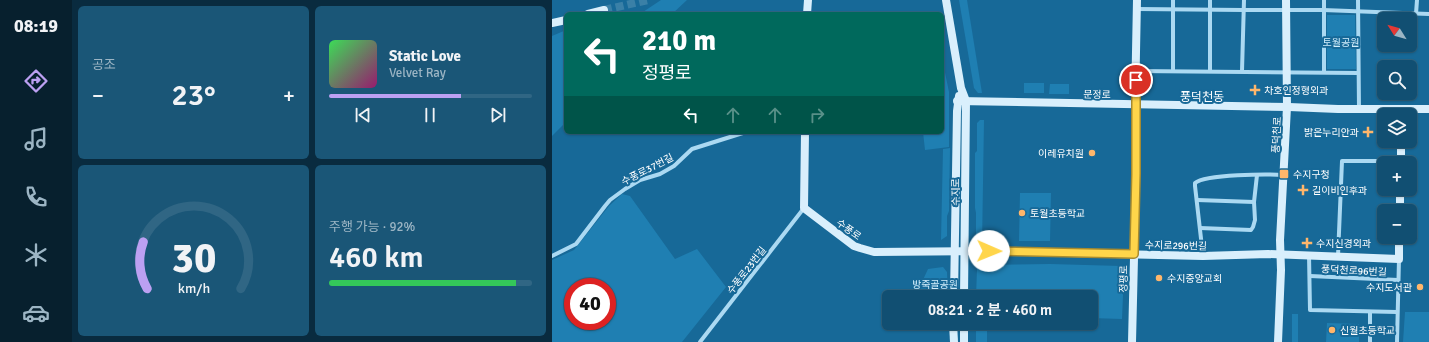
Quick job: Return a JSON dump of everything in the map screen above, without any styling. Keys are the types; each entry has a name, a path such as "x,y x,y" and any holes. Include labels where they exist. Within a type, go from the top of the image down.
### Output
{"street":[{"path":"807,12 808,0"},
{"name":"수지로","path":"946,0 961,88 966,101 964,290"},
{"name":"정평로","path":"1132,342 1136,174 1135,104 1137,0"},
{"path":"1173,0 1173,71"},
{"path":"1210,0 1210,71"},
{"path":"1242,71 1244,0"},
{"name":"풍덕천로","path":"1278,342 1287,107 1286,0"},
{"path":"1324,0 1324,72"},
{"path":"1358,0 1358,109"},
{"path":"1416,12 1417,0"},
{"path":"1137,9 1323,10 1377,12"},
{"path":"596,12 604,10"},
{"path":"1417,14 1429,14"},
{"path":"552,23 564,20"},
{"path":"1136,71 1286,71 1358,73"},
{"name":"수지로","path":"954,290 957,101 961,88"},
{"name":"문정로","path":"957,101 1287,107 1377,110"},
{"name":"문정로","path":"1417,110 1429,109"},
{"name":"수풍로37번길","path":"552,256 576,244 610,200 625,189 640,180 660,174 674,166 692,149 740,134"},
{"path":"804,208 805,134"},
{"path":"1338,256 1342,161 1377,162"},
{"path":"1203,256 1194,186 1197,181 1238,175 1284,175"},
{"path":"1200,228 1250,230 1253,227 1255,220 1254,202 1257,175"},
{"path":"1197,200 1254,202"},
{"name":"수풍로","path":"804,208 847,241 860,248 884,252 965,252"},
{"name":"수풍로23번길","path":"700,342 804,208"},
{"path":"1397,342 1399,244"},
{"name":"수지로296번길","path":"965,252 989,251 1203,256 1281,254 1399,259"},
{"name":"풍덕천로96번길","path":"1309,255 1310,310 1397,312"},
{"name":"풍덕천로96번길","path":"1310,276 1398,280"},
{"path":"1370,312 1370,342"},
{"path":"953,330 954,342"},
{"path":"964,330 964,342"}],"green space":[{"path":"661,0 687,0 674,12 643,12"},
{"path":"959,0 967,0 982,93 978,93 974,88"},
{"name":"토월공원","path":"1327,15 1355,15 1356,69 1327,69"},
{"path":"564,31 564,124 552,136 552,36"},
{"path":"944,68 949,92 949,147 925,150 923,134 944,134"},
{"path":"1024,83 1044,83 1044,93 1024,93"},
{"path":"1050,84 1069,84 1069,94 1049,94"},
{"path":"980,120 984,120 982,246 979,246 976,242 975,208 975,153 977,151 977,123"},
{"path":"950,148 947,236 941,240 943,149"},
{"path":"1020,193 1051,193 1050,241 1019,241"},
{"path":"622,194 630,196 675,259 697,249 726,287 682,342 552,342 552,260 574,250 609,206"},
{"path":"1050,264 1121,266 1124,272 1122,319 1098,318 1098,290 976,290 977,269 981,265"},
{"name":"방죽골공원","path":"943,267 947,272 948,290 918,290 928,269"},
{"path":"1405,312 1429,312 1429,342 1403,342"},
{"path":"1292,314 1298,314 1298,342 1292,342"},
{"path":"1327,323 1359,324 1359,342 1326,342"},
{"path":"976,330 987,330 987,342 976,342"}],"tunnel":[{"path":"604,10 648,0"}],"place":[{"name":"차호인정형외과","path":"1255,90"},
{"name":"밝은누리안과","path":"1368,132"},
{"name":"이레유치원","path":"1092,153"},
{"name":"수지구청","path":"1284,174"},
{"name":"길이비인후과","path":"1303,190"},
{"name":"토월초등학교","path":"1022,213"},
{"name":"수지신경외과","path":"1307,243"},
{"name":"수지중앙교회","path":"1159,278"},
{"name":"수지도서관","path":"1420,287"},
{"name":"신월초등학교","path":"1332,330"}],"district":[{"name":"풍덕천동","path":"1202,97"}],"route":[{"path":"989,251 1123,255 1134,254 1136,80"}]}
